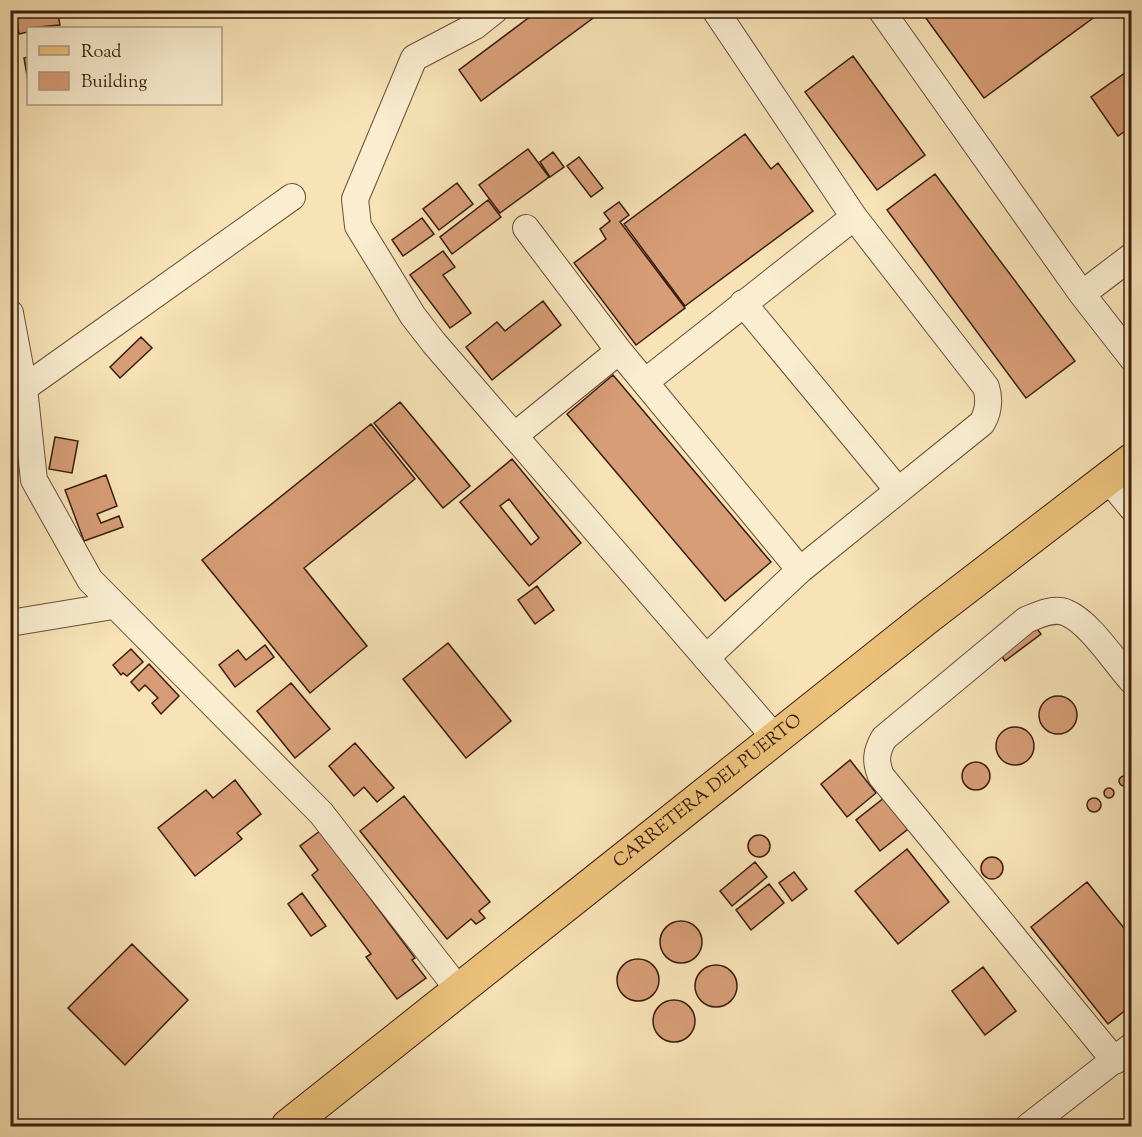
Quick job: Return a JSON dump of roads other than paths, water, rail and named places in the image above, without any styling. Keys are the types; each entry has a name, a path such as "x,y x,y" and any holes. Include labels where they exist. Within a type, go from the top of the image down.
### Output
{"main road":[{"name":"CARRETERA DEL PUERTO","path":"288,1126 458,989 777,740 929,616 1120,470"}],"lane":[{"path":"495,10 475,26 414,58 356,200 358,226 413,316 777,740"},
{"path":"706,658 800,570 897,489 982,423 988,414 989,397 986,387 854,217 715,10"},
{"path":"881,10 1082,294 1131,358"},
{"path":"24,388 292,197"},
{"path":"645,382 854,217"},
{"path":"526,228 619,351 800,570"},
{"path":"1082,294 1131,256"},
{"path":"743,303 897,489"},
{"path":"10,313 24,388 34,480 90,580 113,606 321,813 458,989"},
{"path":"514,436 619,351"},
{"path":"1120,470 1131,508"},
{"path":"10,623 113,606"},
{"path":"1029,1126 1123,1053 881,776 877,750 884,738 1026,620 1045,612 1065,612 1081,623 1131,681"}]}
